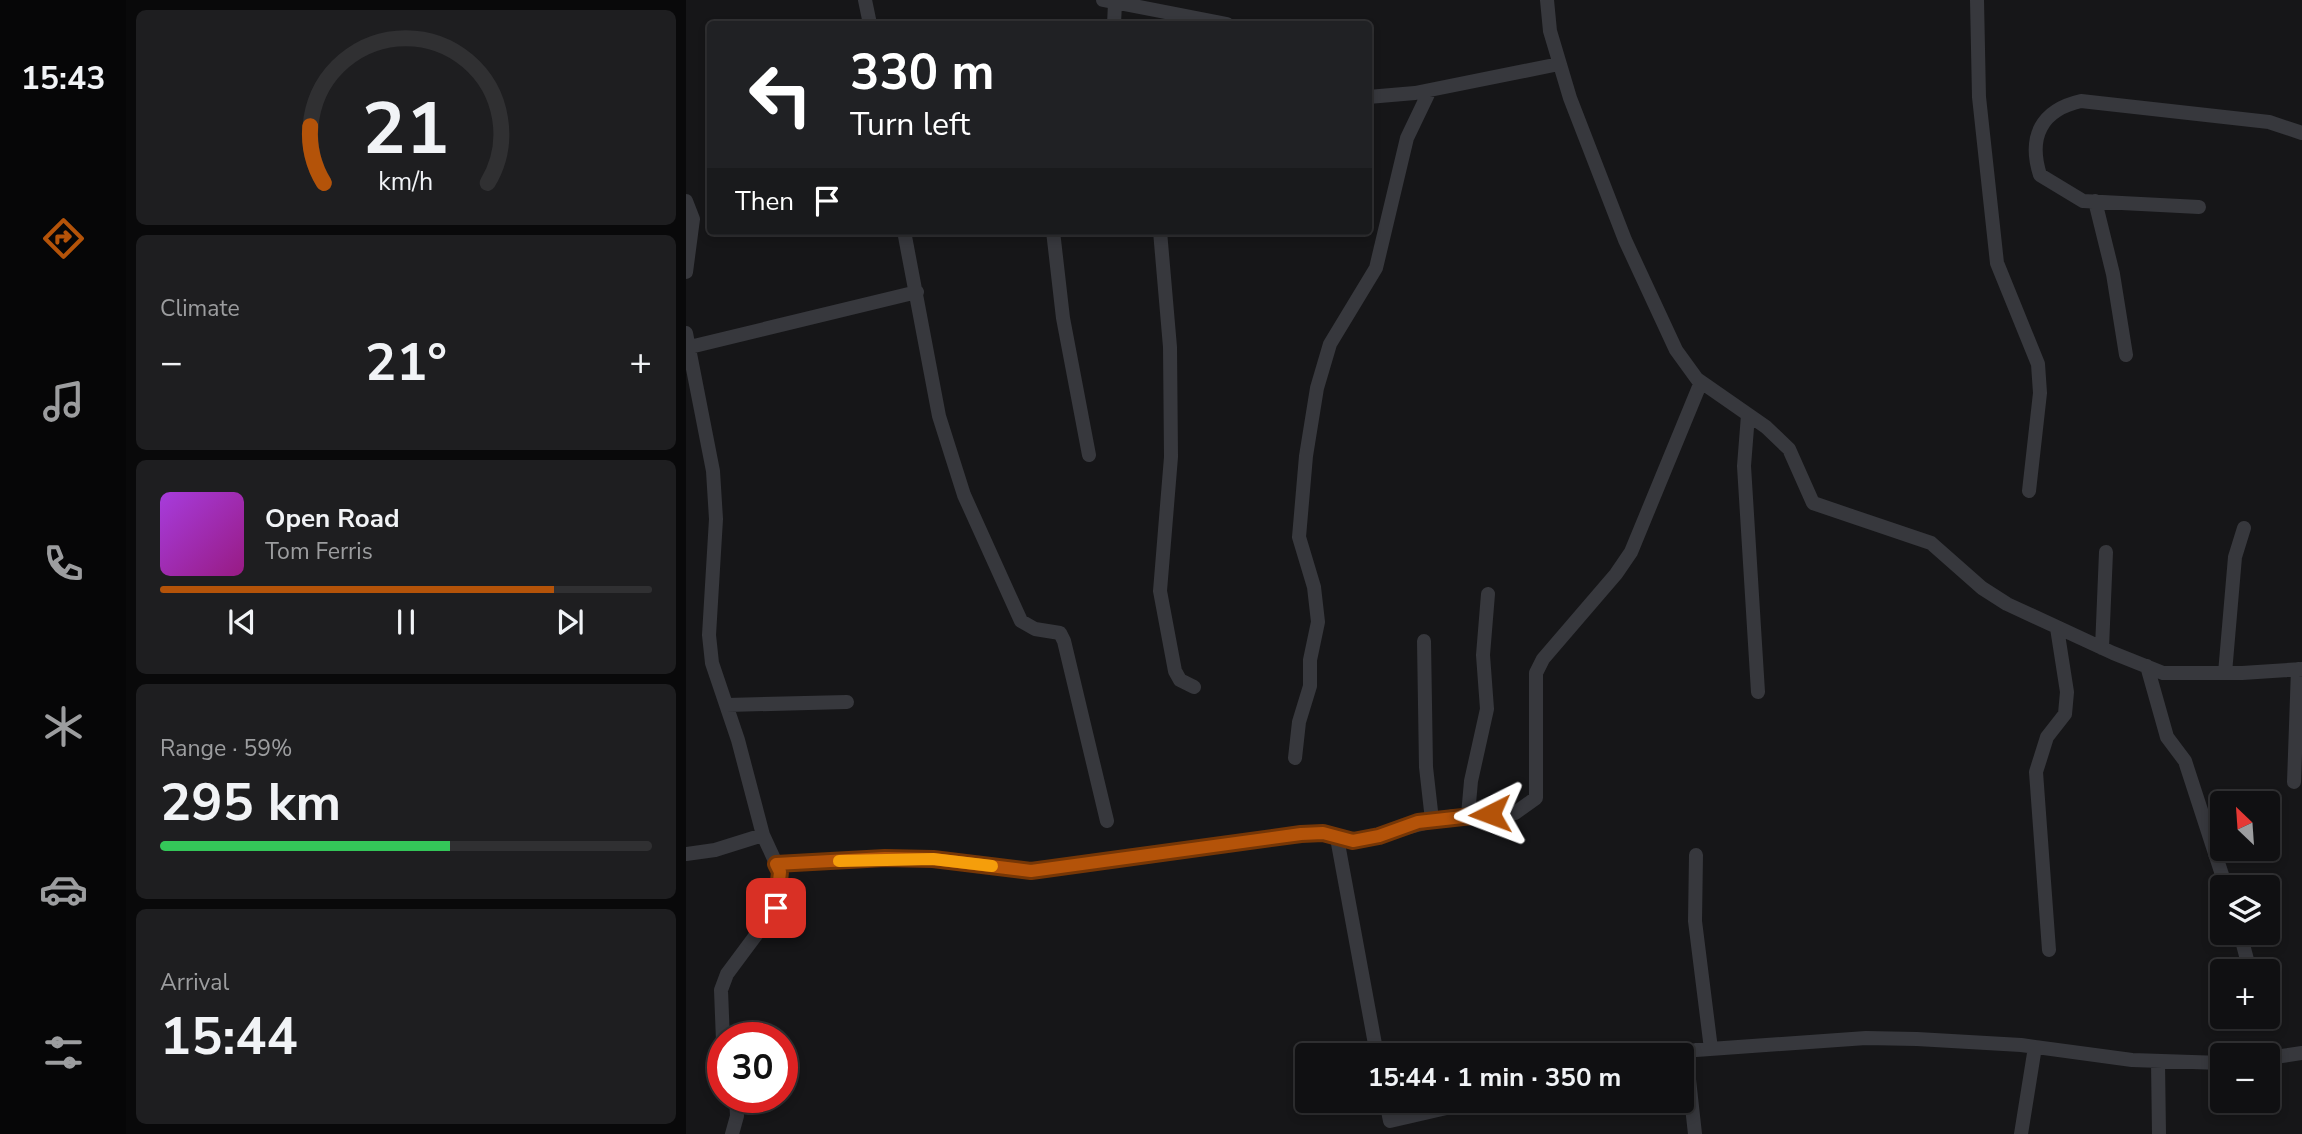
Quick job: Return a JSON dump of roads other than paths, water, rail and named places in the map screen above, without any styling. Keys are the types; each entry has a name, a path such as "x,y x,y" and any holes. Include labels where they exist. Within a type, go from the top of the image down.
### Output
{"street":[{"path":"865,0 869,21"},
{"path":"1547,0 1550,31 1559,64 1625,240 1676,350 1701,382 1748,415 1789,449 1813,503 1931,543 1990,593 2057,628 2163,673 2300,669 2294,782"},
{"path":"1977,0 1979,97 1997,263 2038,364 2040,393 2029,492"},
{"path":"1113,21 1109,1 1212,21"},
{"path":"1372,97 1430,90 1559,64"},
{"path":"1295,758 1299,722 1310,686 1310,660 1318,622 1314,587 1299,537 1306,456 1317,388 1330,344 1376,268 1408,138 1430,90"},
{"path":"2199,207 2083,201 2040,175 2034,144 2049,115 2067,104 2081,100 2269,122 2302,133"},
{"path":"686,201 693,219 686,272"},
{"path":"2095,201 2113,274 2126,355"},
{"path":"905,235 939,416 964,495 1021,621 1035,629 1059,633 1064,641 1107,821"},
{"path":"1053,235 1063,318 1089,455"},
{"path":"1160,235 1170,347 1171,457 1160,597 1175,671 1180,680 1194,687"},
{"path":"722,1022 721,990 727,974 776,908 780,872 763,835 727,705 712,663 709,635 716,519 713,471 686,342 917,292"},
{"path":"776,864 885,858 933,859 1031,871 1301,834 1323,833 1353,841 1432,820 1515,813 1536,798 1536,673 1543,659 1631,552 1701,382"},
{"path":"1748,415 1744,466 1758,692"},
{"path":"2225,673 2235,557 2244,528"},
{"path":"2102,648 2106,552"},
{"path":"1468,815 1475,761 1487,709 1483,655 1488,594"},
{"path":"2049,950 2036,772 2047,737 2065,714 2067,692 2057,628"},
{"path":"1423,641 1426,767 1432,820"},
{"path":"2147,666 2167,737 2185,761 2222,875"},
{"path":"727,705 847,702"},
{"path":"686,853 715,850 763,835"},
{"path":"1337,838 1375,1043"},
{"path":"1696,855 1695,922 1711,1049"},
{"path":"1694,1052 1866,1038 2035,1047 2158,1062 2210,1063"},
{"path":"2021,1134 2035,1047"},
{"path":"2280,1056 2302,1053"},
{"path":"2158,1062 2159,1134"},
{"path":"732,1134 737,1113"},
{"path":"1391,1128 1439,1113"},
{"path":"1691,1113 1695,1134"}]}
